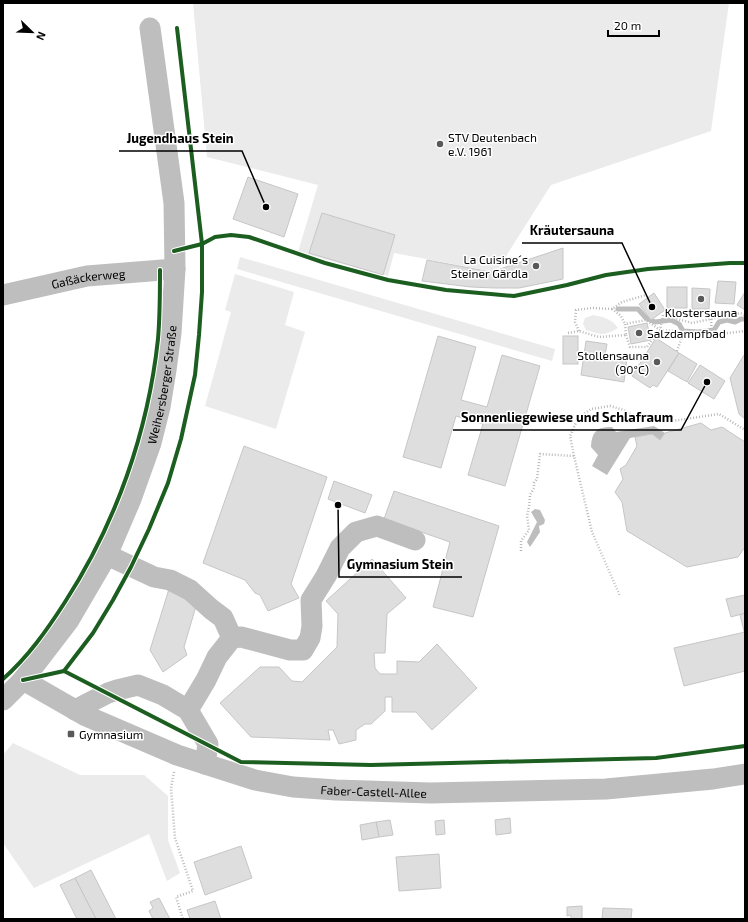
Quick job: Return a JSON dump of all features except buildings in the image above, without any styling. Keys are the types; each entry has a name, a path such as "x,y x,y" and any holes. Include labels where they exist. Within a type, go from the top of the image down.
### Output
{"street":[{"name":"Weihersberger Straße","path":"3,700 23,680 69,620 107,555 131,500 151,444 160,407 171,333 175,269 174,203 150,28"},
{"name":"Gaßäckerweg","path":"3,295 87,276 175,269"},
{"path":"188,710 206,680 217,657 232,638 241,637 290,650 303,650 310,638 312,626 311,600 326,576 340,548 356,532 377,526 415,540"},
{"path":"107,555 154,577 170,580 190,590 210,609 223,618 232,638"},
{"name":"Faber-Castell-Allee","path":"23,680 84,715 177,755 255,780 293,787 336,790 422,792 606,789 713,779 745,774"},
{"path":"75,710 108,693 138,685 163,695 188,710 208,744 205,764"}],"path":[{"path":"579,331 575,322 576,310 612,308 622,302 646,295"},
{"path":"612,308 621,316 625,324 626,335 630,347 646,347 660,330 663,315 692,323 740,313 745,315"},
{"path":"711,318 712,335"},
{"path":"625,324 646,320 660,330 673,331 682,338 745,331"},
{"path":"568,333 579,331 599,337 626,335"},
{"path":"677,351 682,338"},
{"path":"620,596 592,532 574,456 570,436 578,418 591,409 610,406 624,410 638,419 654,422 672,421 719,414 745,430"},
{"path":"521,551 521,541 529,530 527,516 530,494 534,488 534,482 537,479 540,454 574,456"},
{"path":"177,755 171,788 175,838 193,891 176,897 183,919"}],"shaded area":[{"name":"STV Deutenbach e.V. 1961","path":"193,3 729,3 711,131 551,185 496,272 394,253 388,276 298,252 318,185 207,157"},
{"path":"240,257 555,349 552,361 237,269"},
{"path":"235,274 294,292 285,325 305,332 276,429 205,406 231,312 225,310"},
{"path":"593,315 610,320 618,328 602,334 586,330 583,324 585,318"},
{"path":"654,426 665,433 660,440 652,434 630,438 607,475 592,466 598,455 591,447 592,438 599,429 612,427 616,432"},
{"path":"535,509 540,510 545,520 544,524 539,526 540,532 530,547 527,542 537,522 531,512"},
{"path":"13,743 80,775 144,775 168,796 168,840 180,873 167,881 149,834 34,888 3,843 3,755"}],"waterway":[{"path":"618,309 638,309 646,318 655,322 671,320 679,324 683,331 698,332 714,330 719,322 727,320 735,322 745,319"}],"cycle path":[{"path":"64,671 93,633 113,600 149,529 168,483 181,439 195,375 202,292 202,244 177,28"},
{"path":"174,251 202,244 215,237 231,235 249,237 325,263 388,280 446,290 514,296 606,275 648,269 745,263"},
{"path":"3,679 21,662 37,643 65,602 100,541 127,476 138,442 153,374 159,330 160,270"},
{"path":"23,680 64,671 241,762 371,765 656,758 745,746"}],"place":[{"name":"STV Deutenbach e.V. 1961","path":"440,144"},
{"name":"Jugendhaus Stein","path":"266,207"},
{"name":"La Cuisine´s Steiner Gärdla","path":"536,266"},
{"name":"Klostersauna","path":"701,299"},
{"name":"Kräutersauna","path":"652,307"},
{"name":"Salzdampfbad","path":"639,333"},
{"name":"Stollensauna (90°C)","path":"657,362"},
{"name":"Sonnenliegewiese und Schlafraum","path":"707,382"},
{"name":"Gymnasium Stein","path":"338,505"},
{"name":"Gymnasium","path":"71,734"}]}
